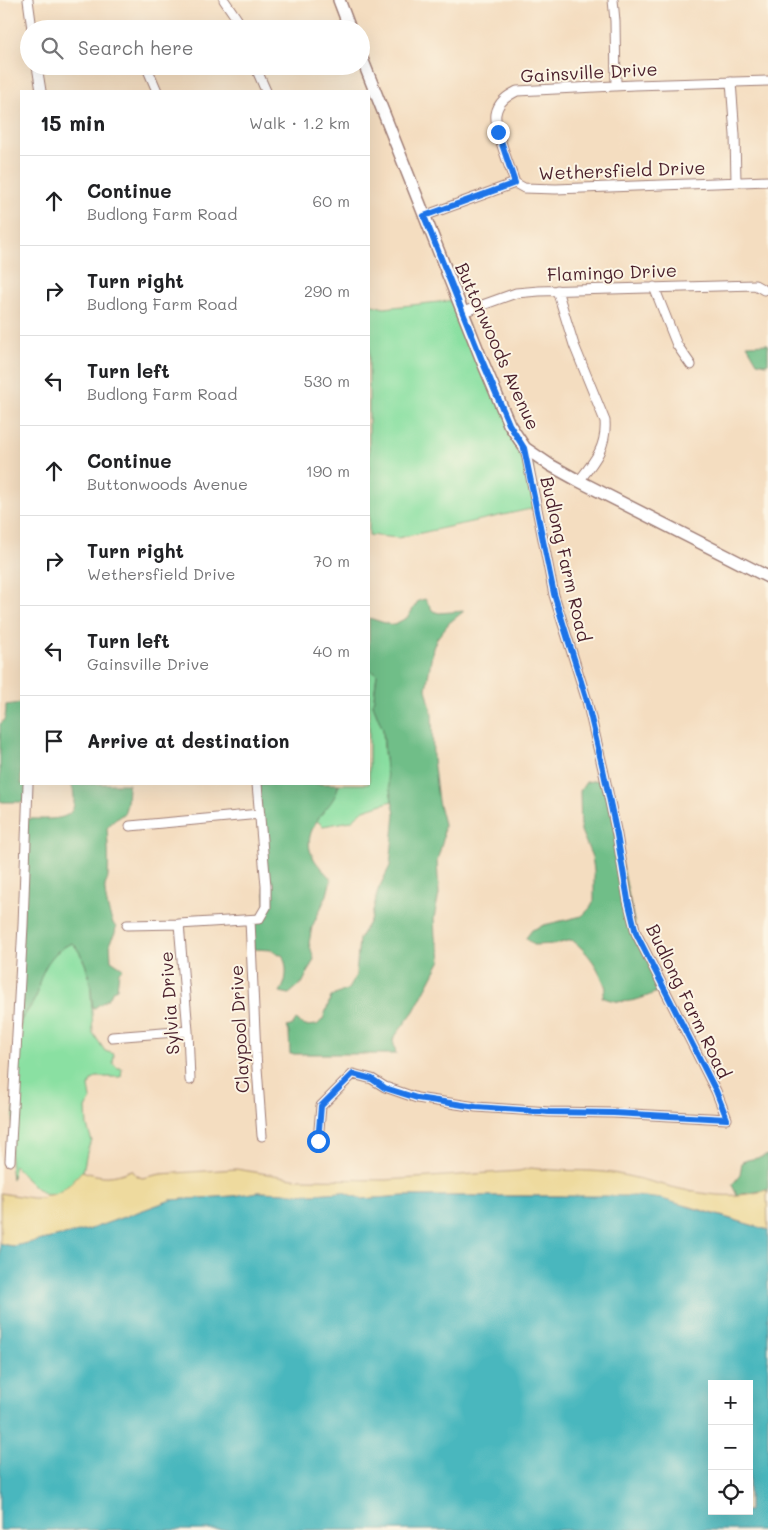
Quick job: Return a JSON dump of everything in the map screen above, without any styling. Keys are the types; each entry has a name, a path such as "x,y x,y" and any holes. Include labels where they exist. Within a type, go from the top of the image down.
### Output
{"street":[{"path":"28,0 31,20"},
{"path":"224,0 237,20"},
{"path":"339,0 347,20"},
{"path":"613,0 616,86"},
{"path":"39,75 41,90"},
{"path":"150,75 156,90"},
{"path":"259,75 266,90"},
{"name":"Buttonwoods Avenue","path":"368,75 462,312 509,424 524,448 579,481 768,577"},
{"name":"Gainsville Drive","path":"515,183 497,124 496,114 504,98 517,91 768,81"},
{"path":"731,82 736,182"},
{"name":"Wethersfield Drive","path":"424,216 515,183 524,188 556,189 768,181"},
{"name":"Flamingo Drive","path":"462,312 516,293 557,290 755,285 764,290"},
{"path":"654,287 677,345 692,365"},
{"path":"557,290 574,345 605,421 604,442 598,456 579,481"},
{"name":"Budlong Farm Road","path":"318,1141 321,1106 353,1074 372,1079 385,1088 417,1098 476,1107 549,1112 613,1113 727,1119 716,1091 636,933 603,769 587,701 554,594 524,448"},
{"path":"10,1161 24,926 28,785"},
{"path":"127,925 259,919 266,908 266,886 258,785"},
{"path":"130,826 260,814"},
{"name":"Claypool Drive","path":"252,920 256,1054 262,1136"},
{"name":"Sylvia Drive","path":"179,924 190,1080"},
{"path":"112,1037 188,1031"}],"green space":[{"path":"457,300 509,423 534,457 532,485 535,508 398,538 370,535 370,304 384,308"},
{"path":"768,344 768,363 757,362 747,345"},
{"path":"425,599 433,611 439,613 464,611 449,623 437,638 433,648 426,689 432,713 433,759 438,801 444,824 443,840 437,861 439,894 434,918 435,937 441,960 414,1011 393,1039 396,1054 290,1054 287,1027 293,1025 296,1020 305,1026 317,1025 323,1019 331,997 348,989 356,975 359,939 371,919 378,890 390,866 395,814 386,771 383,730 373,705 377,674 370,670 370,618 391,625 395,624 408,617 418,601"},
{"path":"370,670 377,674 373,705 383,730 384,753 392,801 364,810 351,821 323,826 316,820 339,786 370,785"},
{"path":"20,703 20,785 29,785 27,802 0,802 0,724 5,718 6,705"},
{"path":"605,779 636,931 663,989 641,999 626,1002 602,997 606,988 600,974 589,956 572,940 556,944 534,945 526,938 532,930 544,925 582,916 594,901 592,857 581,831 580,791 586,782"},
{"path":"71,785 129,785 124,814 116,818 107,828 108,879 105,886 108,908 116,927 110,942 111,960 123,968 119,972 117,988 113,990 109,998 93,1009 86,966 73,943 67,945 56,953 48,963 39,982 38,992 30,1008 19,1022 27,819 63,817 72,810 74,793"},
{"path":"259,785 338,785 334,797 312,829 309,843 313,857 331,879 327,895 312,927 309,943 314,959 303,982 289,994 280,992 286,975 286,965 283,956 272,950 253,949 254,920 266,908"},
{"path":"73,943 90,975 93,1033 105,1051 114,1054 113,1064 118,1068 122,1068 121,1077 97,1077 91,1081 89,1086 91,1099 86,1108 87,1126 92,1141 88,1148 83,1171 62,1192 45,1195 26,1179 15,1165 12,1179 10,1162 21,1020 38,992 39,981 47,963 61,949"},
{"path":"768,1155 768,1193 767,1190 737,1195 732,1185 740,1175 742,1162"}],"sand":[{"path":"531,1168 612,1173 708,1194 747,1194 767,1190 768,1230 688,1206 560,1196 404,1196 362,1199 343,1192 313,1194 258,1192 233,1196 171,1200 88,1230 14,1246 0,1243 0,1193 44,1198 45,1195 61,1191 82,1171 107,1176 119,1175 132,1170 142,1178 161,1174 236,1169 299,1179 386,1180 519,1171"}],"water":[{"path":"258,1192 313,1194 343,1192 362,1199 404,1196 636,1196 662,1199 768,1230 768,1530 0,1530 0,1243 14,1246 88,1230 171,1200 233,1196"}],"route":[{"path":"318,1141 321,1106 353,1074 364,1076 385,1088 417,1098 476,1107 549,1112 613,1113 727,1119 716,1091 696,1056 636,933 603,769 587,701 554,594 524,448 509,424 424,216 515,183 498,132"}]}
